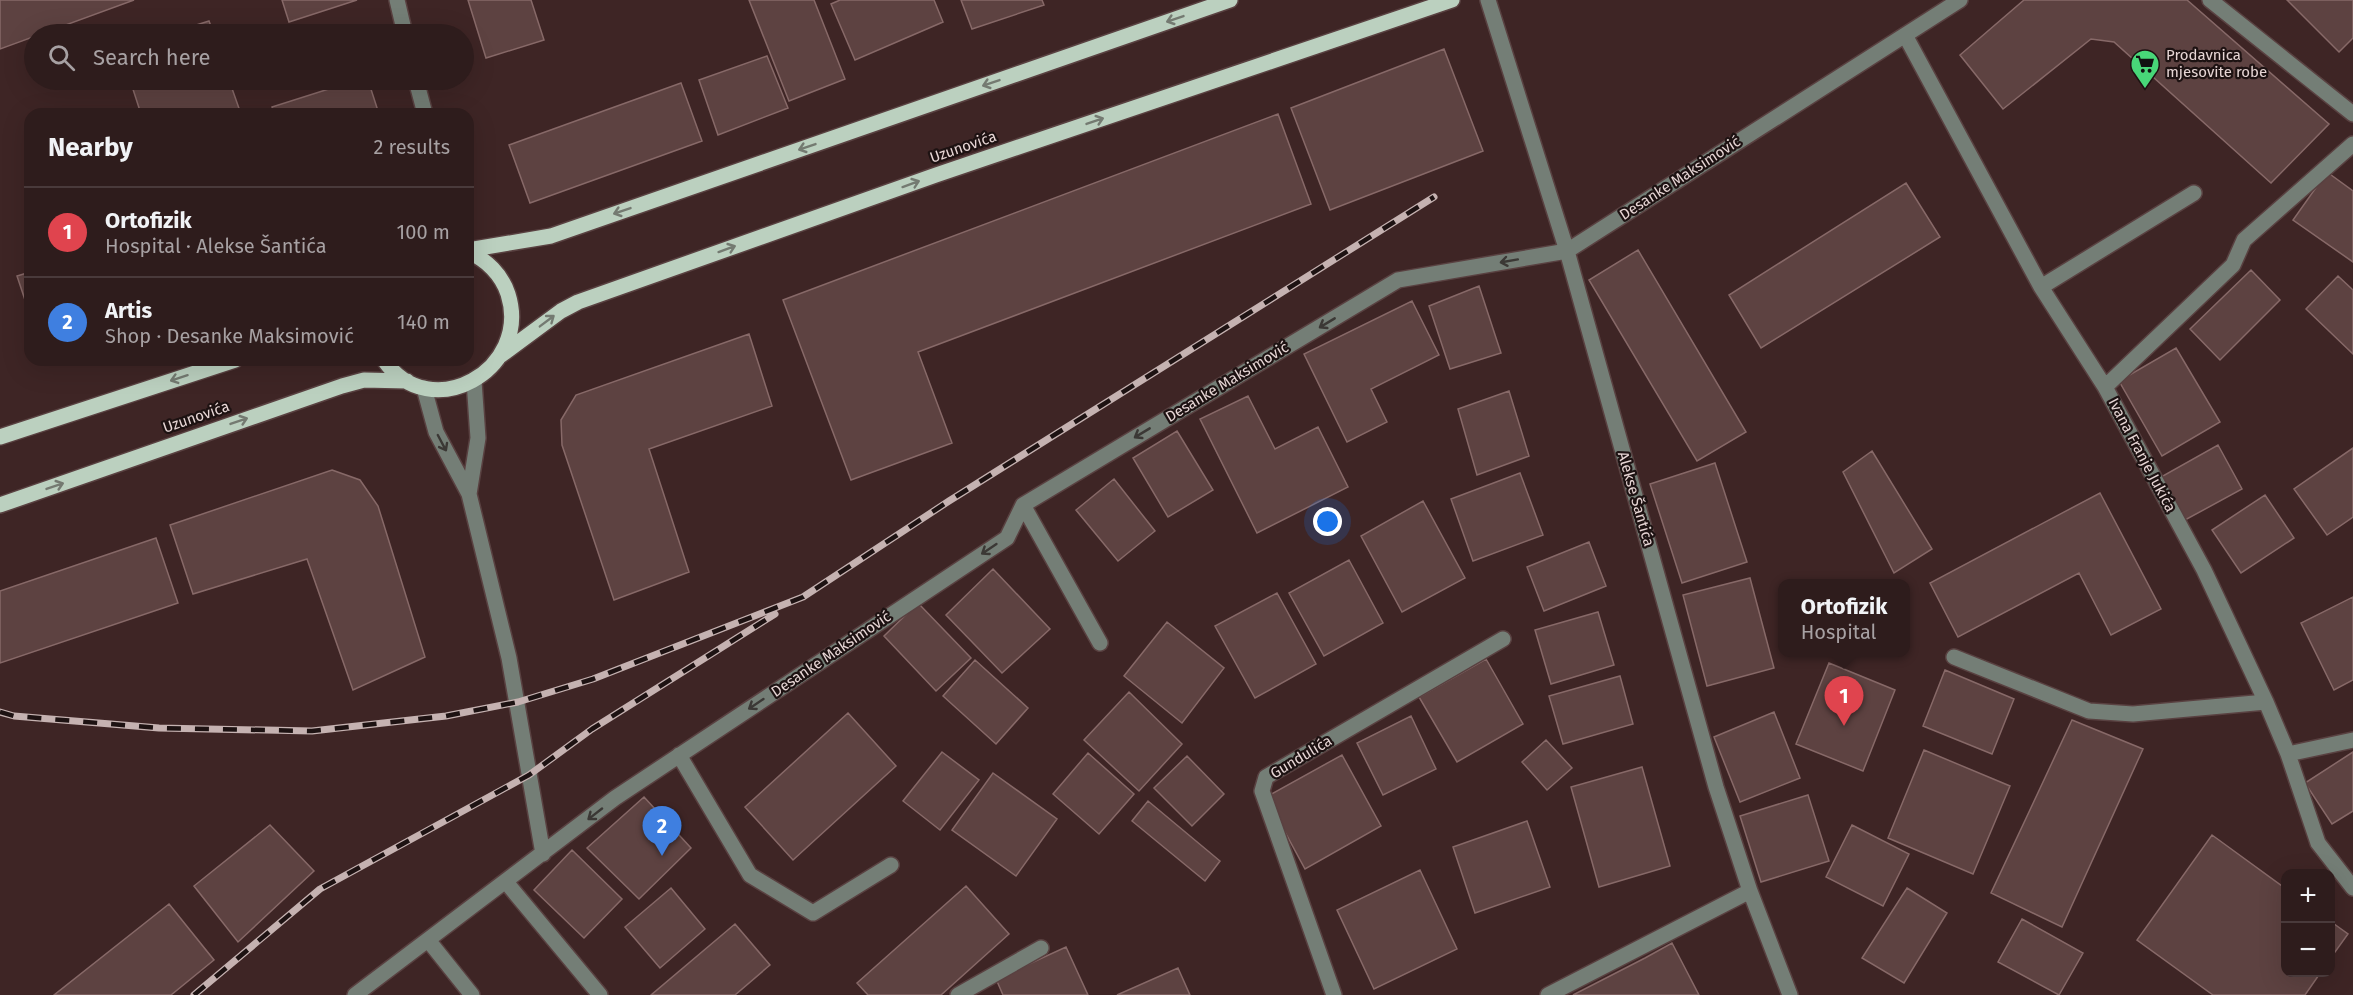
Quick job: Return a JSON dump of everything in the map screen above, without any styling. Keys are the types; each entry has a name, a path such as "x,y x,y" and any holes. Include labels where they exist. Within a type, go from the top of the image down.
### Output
{"main road":[{"path":"474,250 551,236 1230,0"},
{"name":"Uzunovića","path":"500,356 561,311 578,302 947,171 1452,0"},
{"path":"391,366 407,381 424,388 442,390 474,381 492,367 506,348 512,325 511,304 504,284 492,268 474,255"},
{"path":"0,437 217,366"},
{"name":"Uzunovića","path":"0,505 342,386 364,380 407,381"}],"street":[{"path":"397,0 403,24"},
{"name":"Alekse Šantića","path":"1488,0 1567,250 1716,788 1750,891 1790,995"},
{"name":"Desanke Maksimović","path":"356,995 615,798 1007,538 1023,505 1398,280 1567,250 1960,0"},
{"path":"2210,0 2353,114"},
{"name":"Ivana Franje Jukića","path":"1905,35 2041,287 2105,387 2204,570 2288,754 2318,843 2353,888"},
{"path":"419,90 423,108"},
{"path":"2105,387 2233,266 2244,240 2353,144"},
{"path":"2041,287 2194,193"},
{"path":"469,494 478,438 474,381"},
{"path":"424,388 436,432 469,494 513,680 543,854"},
{"path":"1023,505 1100,643"},
{"name":"Gundulića","path":"1334,995 1262,791 1263,782 1266,777 1503,639"},
{"path":"1954,657 2089,711 2133,714 2266,702"},
{"path":"2288,754 2353,740"},
{"path":"679,755 750,875 813,913 891,865"},
{"path":"506,882 600,995"},
{"path":"1548,995 1750,891"},
{"path":"428,940 472,995"},
{"path":"958,995 1041,948"}],"building":[{"path":"0,0 134,0 68,24 24,24 24,40 0,49"},
{"path":"282,0 357,0 289,22"},
{"path":"468,0 531,0 544,40 486,58"},
{"path":"749,0 814,0 845,79 789,101"},
{"path":"840,0 934,0 943,22 855,60 831,4"},
{"path":"961,0 1042,0 1044,5 972,29"},
{"path":"2024,0 2187,0 2329,124 2271,183 2114,42 2091,39 2003,109 1960,55"},
{"path":"2287,0 2353,0 2353,38 2339,52"},
{"path":"1444,49 1483,151 1330,210 1291,108"},
{"path":"767,56 788,108 718,135 699,80"},
{"path":"681,83 702,141 530,203 509,145"},
{"path":"133,90 233,90 239,108 139,108"},
{"path":"326,90 371,90 377,108 272,108"},
{"path":"1278,114 1311,204 918,352 952,443 851,480 783,300"},
{"path":"2327,172 2353,191 2353,262 2293,220"},
{"path":"1906,183 1940,237 1761,348 1729,295"},
{"path":"1638,250 1746,432 1697,461 1589,280"},
{"path":"2251,270 2280,300 2220,360 2190,329"},
{"path":"24,274 24,297 17,276"},
{"path":"2338,276 2353,290 2353,354 2306,309"},
{"path":"1479,286 1501,353 1450,369 1429,306"},
{"path":"1412,301 1439,355 1371,389 1387,422 1347,442 1304,354"},
{"path":"749,334 772,406 649,449 689,572 614,600 562,445 561,420 576,395"},
{"path":"2176,348 2220,422 2162,456 2119,381"},
{"path":"1509,391 1529,456 1477,475 1458,409"},
{"path":"1248,396 1275,449 1318,427 1348,487 1257,533 1200,419"},
{"path":"1177,431 1213,490 1168,517 1133,458"},
{"path":"2218,445 2242,489 2185,520 2161,477"},
{"path":"2353,448 2353,517 2327,535 2294,489"},
{"path":"1872,451 1932,549 1894,573 1843,472"},
{"path":"1715,463 1747,562 1682,583 1650,484"},
{"path":"332,470 360,480 378,506 425,657 353,690 307,559 193,594 170,525"},
{"path":"1520,473 1543,535 1473,561 1451,499"},
{"path":"1114,479 1155,531 1118,561 1076,510"},
{"path":"2100,493 2161,609 2111,635 2079,573 1958,637 1930,583"},
{"path":"2265,495 2294,538 2241,573 2212,530"},
{"path":"1423,501 1465,578 1402,612 1361,536"},
{"path":"156,538 178,603 0,663 0,591"},
{"path":"1589,542 1606,586 1544,611 1527,567"},
{"path":"1349,560 1383,623 1324,656 1289,593"},
{"path":"993,569 1050,629 1002,673 946,615"},
{"path":"1750,578 1774,668 1707,686 1683,595"},
{"path":"1277,593 1316,664 1255,698 1215,626"},
{"path":"2353,597 2353,680 2334,690 2301,623"},
{"path":"918,603 971,658 936,691 884,636"},
{"path":"1598,612 1614,665 1551,684 1535,630"},
{"path":"1167,622 1224,668 1182,723 1124,676"},
{"path":"1486,659 1523,724 1457,762 1419,697"},
{"path":"975,660 1028,708 996,744 943,696"},
{"path":"1829,663 1895,690 1863,771 1796,744"},
{"path":"1945,670 2014,699 1992,754 1923,726"},
{"path":"1620,676 1633,724 1563,744 1549,696"},
{"path":"1129,692 1182,744 1139,791 1084,740"},
{"path":"1774,712 1800,778 1740,802 1714,737"},
{"path":"848,713 896,766 793,860 745,807"},
{"path":"1411,716 1436,769 1383,795 1357,743"},
{"path":"2072,720 2143,749 2062,927 1991,893"},
{"path":"1546,740 1572,768 1547,790 1522,762"},
{"path":"1924,750 2010,786 1973,874 1888,838"},
{"path":"942,752 979,780 940,830 903,801"},
{"path":"2353,752 2353,811 2332,824 2305,783"},
{"path":"1088,753 1134,794 1099,834 1053,794"},
{"path":"1342,755 1381,826 1305,869 1266,797"},
{"path":"1187,756 1224,794 1192,826 1154,788"},
{"path":"1642,767 1670,866 1599,887 1571,787"},
{"path":"993,773 1057,819 1016,876 952,830"},
{"path":"1808,795 1829,861 1761,882 1740,816"},
{"path":"644,797 691,848 639,899 587,848"},
{"path":"1148,801 1220,861 1205,881 1132,821"},
{"path":"1527,821 1550,887 1475,913 1453,847"},
{"path":"270,825 314,871 238,942 194,886"},
{"path":"1852,825 1909,854 1883,906 1826,877"},
{"path":"2212,835 2281,885 2281,977 2318,977 2305,995 2213,995 2137,940"},
{"path":"572,850 622,899 584,938 534,890"},
{"path":"1420,870 1457,949 1374,989 1337,910"},
{"path":"966,886 1009,934 941,995 868,995 857,983"},
{"path":"671,888 705,929 660,968 625,927"},
{"path":"1907,888 1947,913 1904,983 1862,958"},
{"path":"169,904 214,960 171,995 54,995"},
{"path":"2022,919 2083,953 2059,995 1998,962"},
{"path":"735,924 770,965 735,995 651,995"},
{"path":"2335,925 2348,934 2335,952"},
{"path":"1672,943 1699,995 1573,995 1645,958"},
{"path":"1066,947 1088,995 1003,995 996,979"},
{"path":"1178,968 1190,995 1117,995"}],"railway":[{"path":"0,712 14,716 159,728 312,731 446,716 518,702 593,679 803,597 949,501 1434,197"},
{"path":"194,995 320,889 529,775 592,729 775,614"}],"place":[{"name":"Prodavnica mjesovite robe","path":"2145,90"},
{"name":"Ortofizik","path":"1844,726"},
{"name":"Artis","path":"662,856"}]}
